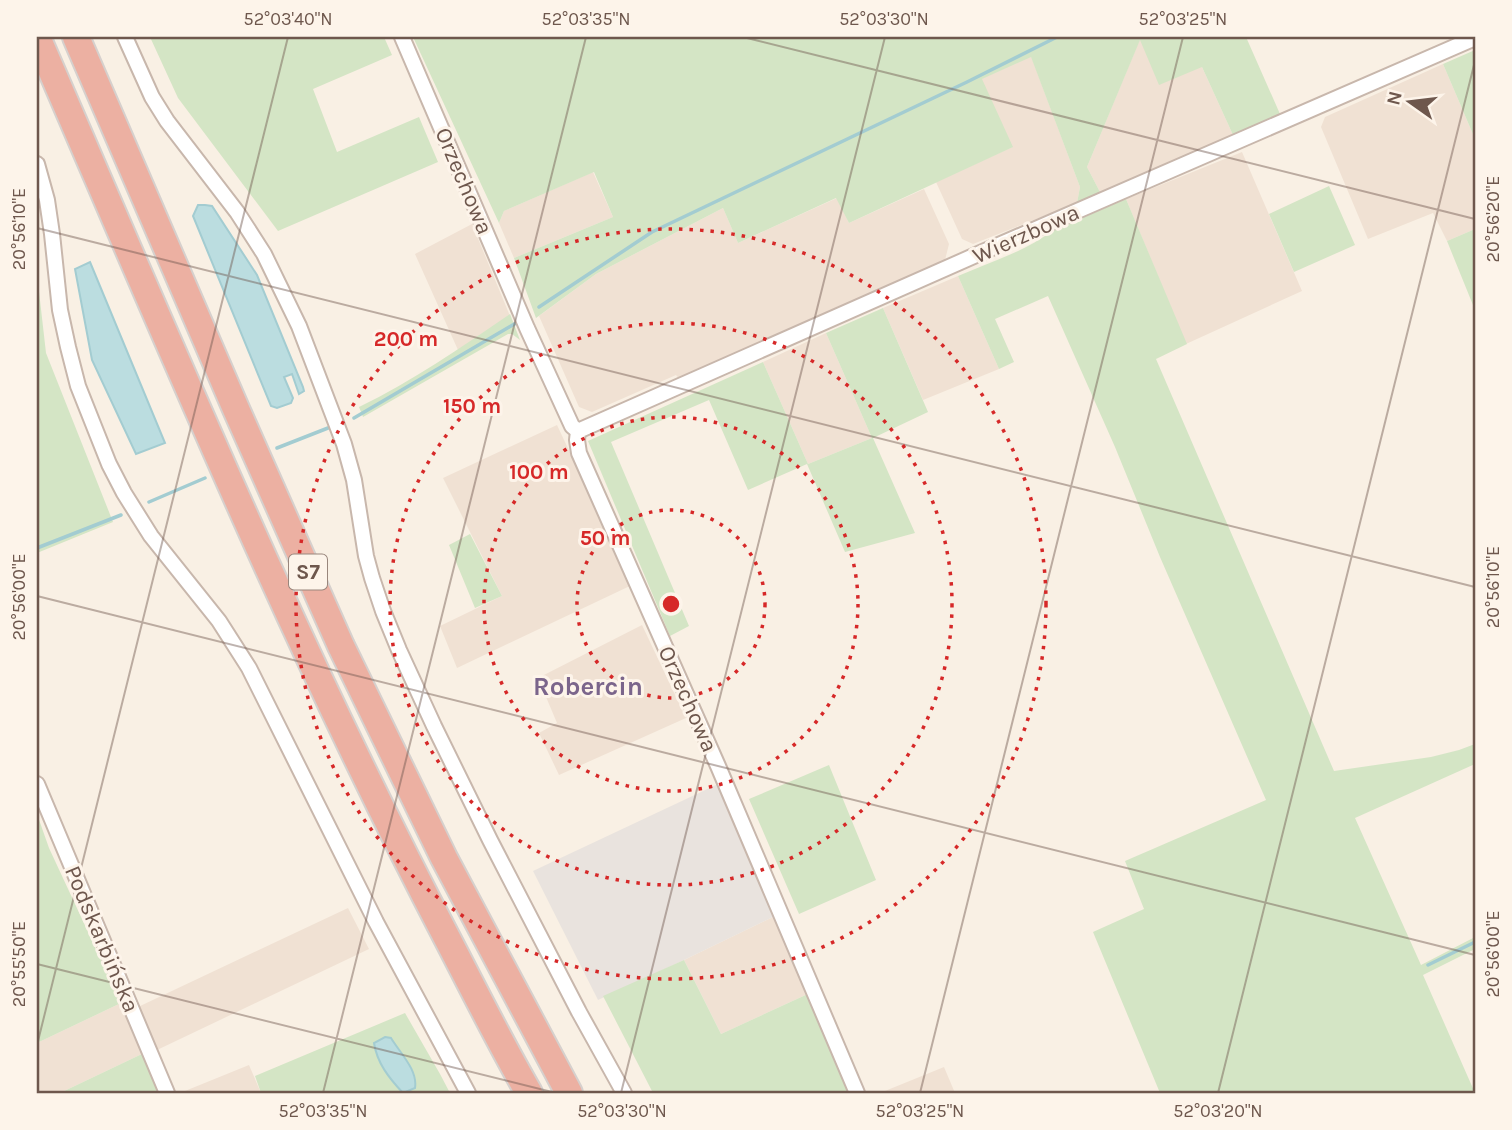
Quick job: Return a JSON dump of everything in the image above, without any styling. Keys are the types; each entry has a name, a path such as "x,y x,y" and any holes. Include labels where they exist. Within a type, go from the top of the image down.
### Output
{"highway":[{"name":"S7","path":"37,37 245,517 342,728 409,864 529,1093"},
{"name":"S7","path":"76,37 341,646 444,858 569,1093"}],"street":[{"path":"125,37 152,97 264,254 299,326 344,444 354,480 372,578 399,650 490,840 624,1093"},
{"name":"Orzechowa","path":"402,37 533,340 572,426 578,431 576,440 579,453 718,766 857,1093"},
{"name":"Wierzbowa","path":"578,431 1475,38"},
{"path":"37,164 49,211 60,310 68,347 78,386 109,464 151,536 219,621 249,668 376,922 468,1093"},
{"name":"Podskarbińska","path":"37,784 167,1093"}],"shaded area":[{"path":"1140,39 1202,67 1233,135 1100,192 1087,167"},
{"path":"1031,56 1080,187 1077,203 973,244 962,239 936,182 1012,147 981,79"},
{"path":"1443,64 1475,139 1475,229 1447,241 1433,213 1368,239 1321,127 1325,117"},
{"path":"1242,152 1302,291 1186,344 1126,199"},
{"path":"593,172 613,217 514,258 499,223 504,211"},
{"path":"924,189 949,244 945,260 679,379 676,375 592,412 579,407 539,316 596,274 723,208 738,243 837,198 849,223"},
{"path":"472,224 510,316 458,350 415,254"},
{"path":"958,276 999,369 923,400 883,308"},
{"path":"826,333 872,438 808,464 763,362"},
{"path":"557,425 632,585 457,668 440,626 502,596 443,478"},
{"path":"642,625 686,718 559,775 539,733 557,723 538,678"},
{"path":"718,784 775,916 598,1000 533,871"},
{"path":"348,908 369,949 157,1050 138,1007"},
{"path":"775,916 810,993 721,1034 684,960"},
{"path":"121,1003 135,1039 144,1053 60,1093 37,1093 37,1043"},
{"path":"249,1065 261,1093 180,1093"},
{"path":"944,1067 955,1093 880,1093"}],"green space":[{"path":"150,37 384,37 392,55 313,89 337,152 419,117 438,162 278,231 178,98"},
{"path":"413,37 1246,37 1280,114 1233,135 1202,67 1159,85 1140,40 1087,167 1100,192 1077,203 1080,187 1031,57 982,79 1013,147 849,223 836,198 738,243 723,208 596,274 536,318 514,258 613,217 594,172 504,211 499,223"},
{"path":"1475,50 1475,139 1443,64"},
{"path":"1329,186 1355,245 1294,272 1269,214"},
{"path":"1126,199 1187,344 1156,359 1334,771 1431,757 1475,744 1475,764 1355,818 1421,965 1475,937 1475,949 1423,975 1475,1093 1160,1093 1093,932 1144,909 1125,861 1266,800 1048,296 995,319 1014,362 999,369 958,276 1019,251 1052,231"},
{"path":"1475,229 1475,310 1447,241"},
{"path":"37,274 46,353 113,522 37,553"},
{"path":"883,308 928,412 873,438 915,533 845,552 807,464 748,490 709,400 611,442 689,626 670,636 588,441 763,362 808,464 872,438 826,333"},
{"path":"510,314 520,340 508,334 363,417 359,407 417,375"},
{"path":"470,534 502,596 475,608 449,545"},
{"path":"829,765 876,880 799,914 749,799"},
{"path":"37,814 49,848 121,1003 37,1043"},
{"path":"684,960 721,1034 810,993 849,1093 653,1093 603,996"},
{"path":"405,1013 450,1093 404,1093 415,1088 414,1080 407,1062 391,1038 391,1080 403,1093 261,1093 255,1076"},
{"path":"144,1053 160,1093 60,1093"}],"water":[{"path":"198,205 212,206 257,275 303,387 304,391 299,394 292,374 284,377 293,398 291,403 277,408 271,406 193,216"},
{"path":"90,262 165,443 136,454 92,360 75,269"},
{"path":"385,1037 391,1038 408,1062 414,1075 415,1088 403,1093 384,1070 374,1043"}],"waterway":[{"path":"539,307 652,232 1057,37"},
{"path":"354,418 516,323"},
{"path":"277,448 328,428"},
{"path":"149,502 205,478"},
{"path":"37,548 121,515"},
{"path":"1428,965 1475,942"}],"district":[{"name":"Robercin","path":"588,686"}]}
